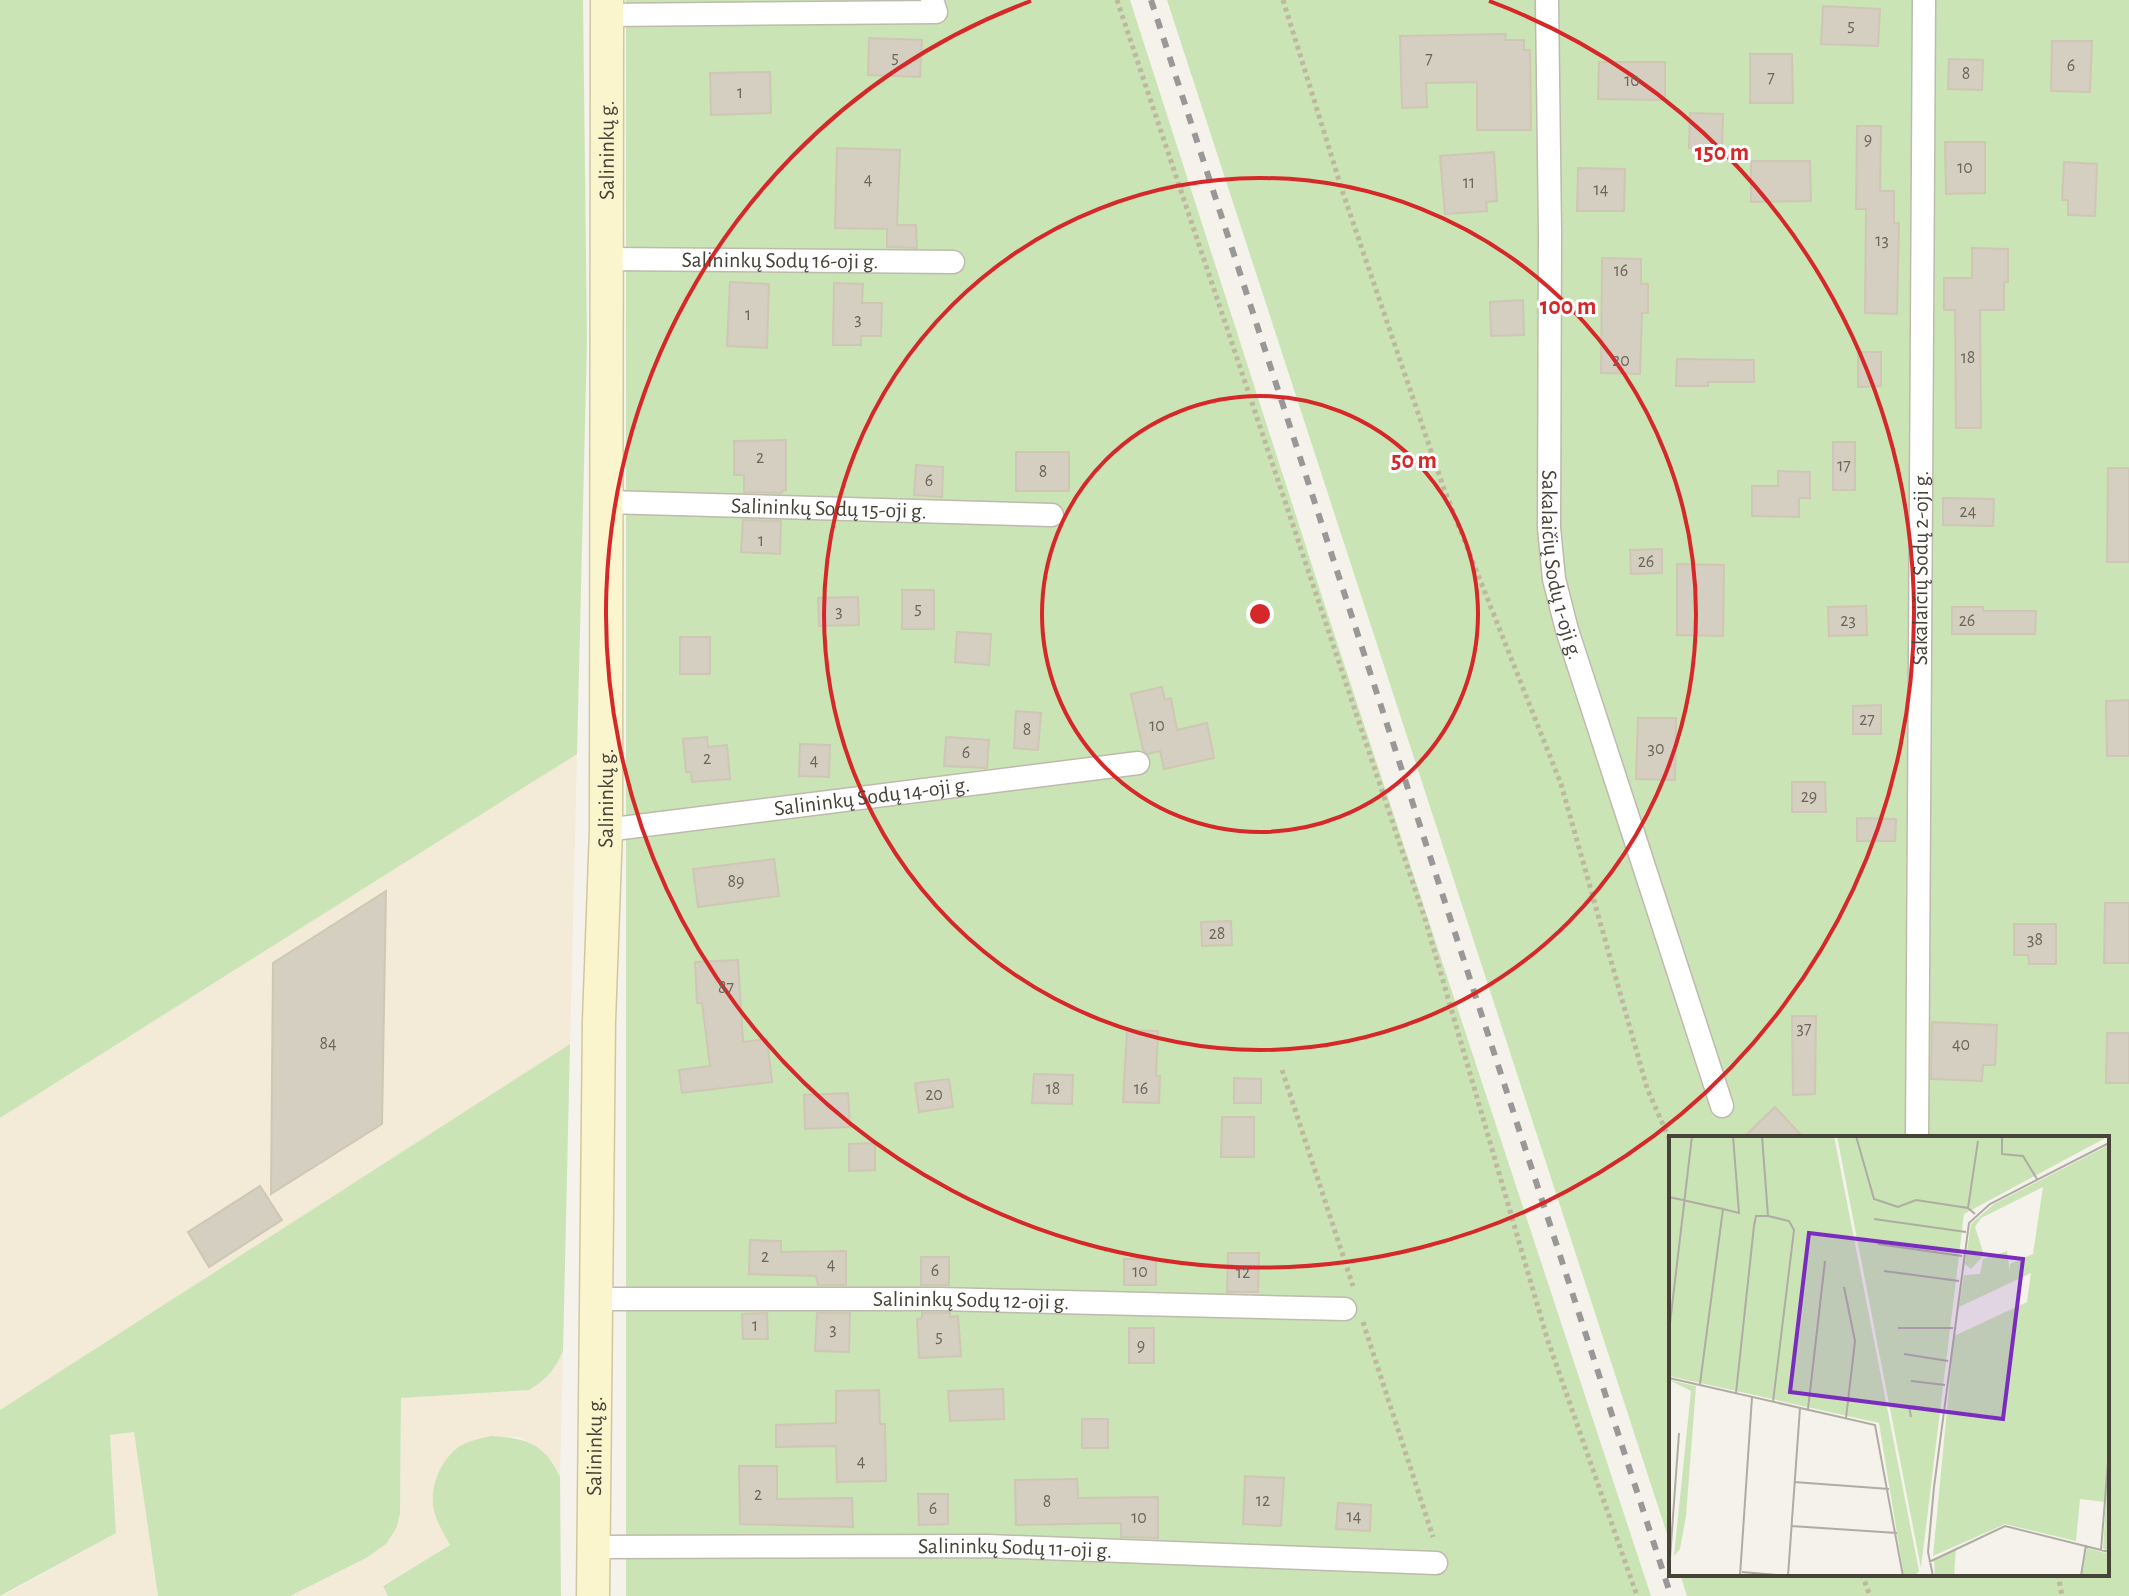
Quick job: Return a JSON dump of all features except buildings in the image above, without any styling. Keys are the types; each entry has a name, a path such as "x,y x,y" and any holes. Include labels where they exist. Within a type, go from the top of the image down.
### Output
{"main road":[{"name":"Salininkų g.","path":"593,1596 599,1021 606,830 607,7"}],"street":[{"path":"607,7 936,12 932,0"},
{"name":"Sakalaičių Sodų 1-oji g.","path":"1547,0 1549,528 1554,579 1567,630 1722,1106"},
{"name":"Sakalaičių Sodų 2-oji g.","path":"1917,1136 1924,0"},
{"name":"Salininkų Sodų 16-oji g.","path":"608,259 953,262"},
{"name":"Salininkų Sodų 15-oji g.","path":"607,502 1052,515"},
{"name":"Salininkų Sodų 14-oji g.","path":"606,830 1138,763"},
{"name":"Salininkų Sodų 12-oji g.","path":"597,1299 940,1299 1345,1309"},
{"name":"Salininkų Sodų 11-oji g.","path":"595,1547 987,1546 1436,1563"}],"path":[{"path":"1117,0 1420,905 1547,1338 1637,1596"},
{"path":"1283,0 1343,193 1444,489 1561,784 1647,1088 1669,1138"},
{"path":"1863,1576 1870,1596"},
{"path":"2058,1576 2062,1596"}],"shaded area":[{"path":"577,754 570,1044 0,1410 0,1118"},
{"path":"563,1351 560,1477 552,1461 539,1447 518,1437 491,1436 435,1515 450,1545 383,1585 388,1596 290,1596 366,1558 397,1528 400,1513 401,1398 528,1390 555,1368"},
{"path":"134,1432 158,1596 3,1596 116,1533 110,1435"}],"green space":[{"path":"0,0 583,0 587,341 577,754 0,1118"},
{"path":"626,0 1130,0 1327,612 1651,1596 626,1596"},
{"path":"1167,0 2129,0 2129,1596 1687,1596 1681,1576 2109,1576 2109,1136 1669,1136 1669,1540"},
{"path":"570,1044 563,1351 549,1374 529,1390 401,1398 400,1513 397,1527 386,1544 366,1558 290,1596 158,1596 134,1432 110,1435 116,1533 0,1596 0,1410"},
{"path":"491,1436 533,1444 548,1457 560,1477 561,1596 388,1596 383,1586 450,1545 437,1520 433,1499 436,1480 444,1463 460,1446"}],"railway":[{"path":"1151,0 1671,1596"}]}
